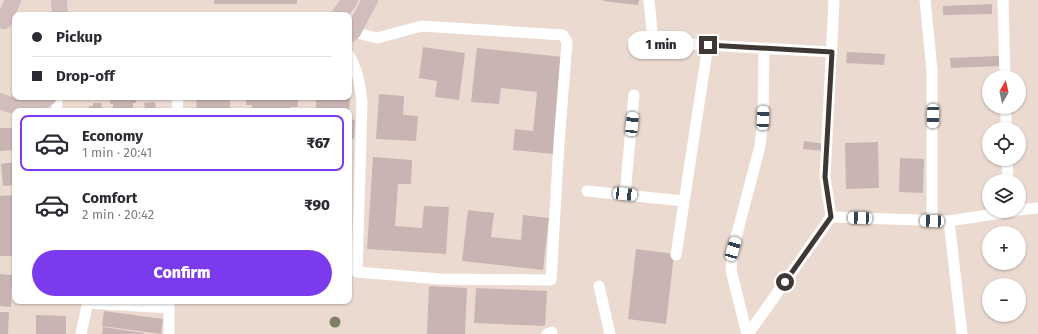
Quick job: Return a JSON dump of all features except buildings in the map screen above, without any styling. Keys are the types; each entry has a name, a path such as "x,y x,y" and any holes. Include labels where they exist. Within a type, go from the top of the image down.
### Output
{"street":[{"path":"6,21 13,0"},
{"path":"59,0 60,12"},
{"path":"341,12 350,0"},
{"path":"352,31 370,0"},
{"path":"649,0 652,42"},
{"path":"747,334 831,217 825,177 834,0"},
{"path":"925,0 933,77 932,221"},
{"path":"1003,0 1005,70"},
{"path":"352,33 377,38 422,26 563,35 567,42 551,280 440,278 357,272 362,102 356,67 352,60"},
{"path":"634,40 832,52"},
{"path":"676,255 708,45"},
{"path":"747,334 732,281 731,262 733,249 760,146 763,118 764,48"},
{"path":"625,194 634,95"},
{"path":"4,107 37,104 44,100"},
{"path":"587,190 684,201"},
{"path":"1026,209 1038,208"},
{"path":"831,217 949,222 982,216"},
{"path":"949,222 962,334"},
{"path":"599,286 610,334"},
{"path":"81,334 88,304"},
{"path":"142,304 169,305 169,334"}],"route":[{"path":"708,45 832,52 825,177 831,217 785,282"}]}
